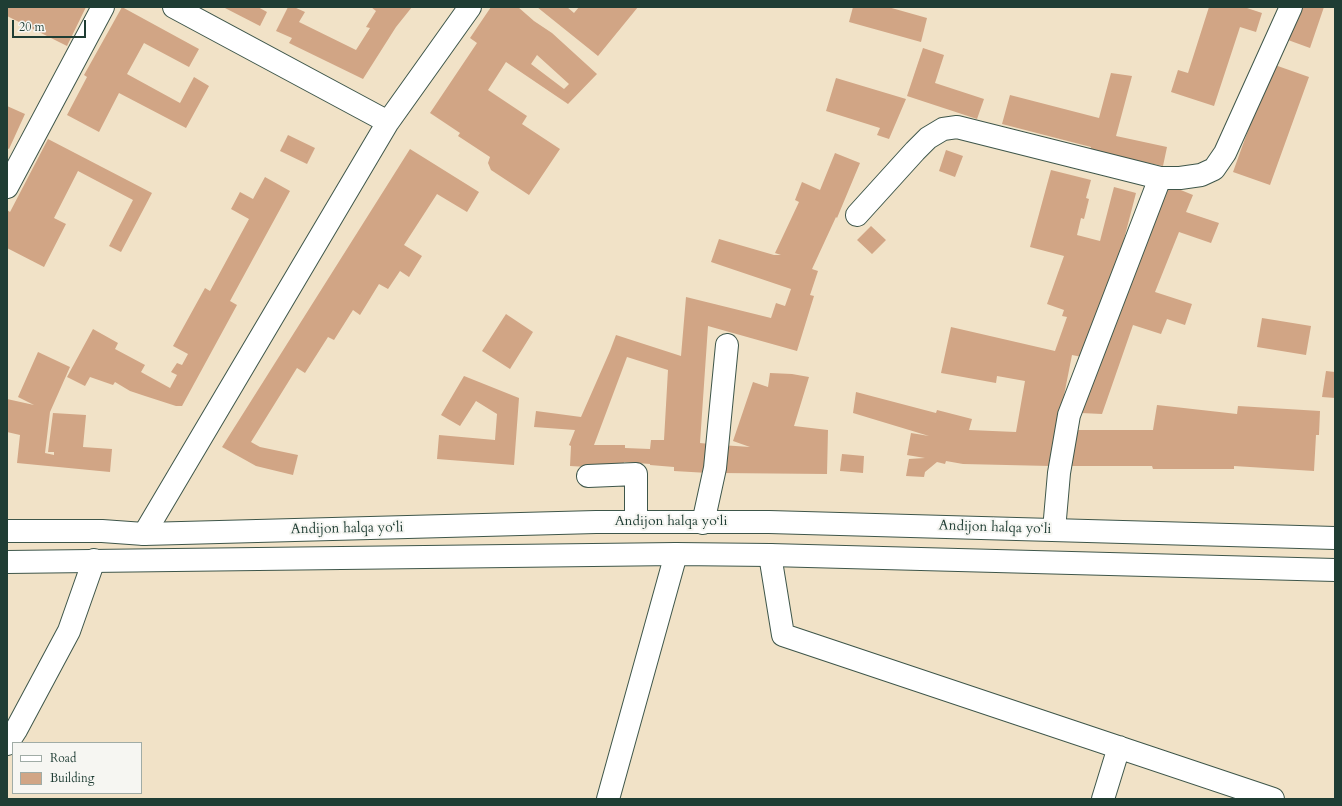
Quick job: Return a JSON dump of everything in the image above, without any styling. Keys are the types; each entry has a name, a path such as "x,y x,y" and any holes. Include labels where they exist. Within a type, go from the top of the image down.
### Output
{"main road":[{"path":"7,187 103,7"},
{"path":"174,7 388,122"},
{"path":"144,534 388,122 470,7"},
{"path":"857,215 928,138 943,129 957,127 1160,178 1180,178 1201,175 1214,169 1225,152 1291,7"},
{"path":"1054,530 1059,473 1069,415 1160,178"},
{"path":"703,522 715,468 728,345"},
{"path":"588,476 636,474 636,522"},
{"name":"Andijon halqa yo‘li","path":"7,531 102,530 144,534 596,522 769,522 1335,538"},
{"path":"608,799 676,554"},
{"name":"Andijon halqa yo‘li","path":"7,562 676,554 770,555 1335,570"},
{"path":"770,555 783,635 1273,799"},
{"path":"7,744 69,631 94,560"},
{"path":"1103,799 1119,748"}],"building":[{"path":"7,7 86,7 67,46 7,16"},
{"path":"122,7 199,49 189,67 144,43 127,74 180,103 194,77 209,86 186,128 119,93 99,132 67,115 87,77 84,75"},
{"path":"223,7 258,7 267,12 260,26"},
{"path":"288,7 294,7 305,12 299,22 356,50 370,28 366,27 376,11 371,7 412,7 396,27 363,79 289,43 292,38 276,31"},
{"path":"491,7 518,7 534,21 552,33 597,74 568,104 506,62 488,90 527,116 522,124 560,149 529,195 491,170 488,163 490,157 458,136 460,133 430,113 477,43 470,38","holes":["537,55 569,84 564,89 531,64"]},
{"path":"537,7 567,7 574,13 579,7 638,7 598,56"},
{"path":"853,7 888,7 927,18 921,42 849,22"},
{"path":"1209,7 1244,7 1262,13 1256,32 1240,27 1214,106 1171,92 1178,70 1188,73"},
{"path":"1299,7 1324,7 1310,48 1288,40"},
{"path":"923,48 944,55 935,83 984,99 977,119 907,96"},
{"path":"1272,64 1309,77 1270,185 1233,172"},
{"path":"1111,73 1132,76 1116,136 1167,147 1163,166 1090,151 1091,147 1002,124 1010,95 1099,118"},
{"path":"836,78 906,99 889,139 877,135 880,128 826,111"},
{"path":"7,106 25,114 9,149 7,148"},
{"path":"288,135 315,148 307,164 280,151"},
{"path":"48,139 152,193 121,252 109,246 133,200 78,171 54,218 66,224 44,267 7,248 7,210 10,212"},
{"path":"410,149 479,192 467,212 437,194 404,245 422,256 409,277 400,271 388,289 379,284 360,315 353,310 334,340 328,337 305,373 297,368 251,442 260,447 298,455 293,475 256,466 222,447"},
{"path":"946,150 963,156 955,177 939,171"},
{"path":"835,153 860,163 837,218 836,217 812,269 818,271 810,295 814,296 797,351 708,326 700,443 710,444 708,473 674,471 674,467 624,462 623,469 570,466 571,446 569,445 575,430 534,427 536,411 581,417 616,335 681,356 686,297 771,318 776,303 785,306 791,289 711,262 719,239 774,255 781,255 775,253 799,202 795,200 802,182 820,190","holes":["627,357 668,370 664,440 651,440 650,449 625,448 625,445 594,445"]},
{"path":"1051,170 1091,180 1086,198 1089,199 1084,219 1081,218 1077,235 1100,241 1114,187 1136,193 1116,270 1082,357 1072,355 1050,466 963,464 946,461 945,464 937,462 925,472 924,477 906,476 909,459 925,458 907,455 911,433 929,436 853,413 856,392 936,413 937,410 972,419 969,430 1016,432 1025,381 997,376 996,383 941,373 951,327 1055,351 1067,317 1062,316 1064,310 1047,304 1064,256 1030,247"},
{"path":"265,177 290,191 230,301 237,305 182,406 176,406 130,391 115,382 113,385 90,377 85,386 67,377 93,329 118,343 115,349 145,365 141,372 170,388 177,375 171,372 177,363 182,365 188,354 173,346 205,288 210,291 249,219 231,209 240,192 253,199"},
{"path":"1166,184 1193,195 1186,212 1219,223 1211,243 1179,232 1155,292 1192,304 1185,325 1167,319 1161,334 1133,325 1102,414 1081,413 1124,304 1120,303"},
{"path":"871,226 886,240 872,254 857,240"},
{"path":"506,314 533,332 510,369 482,351"},
{"path":"1262,318 1311,326 1306,355 1257,347"},
{"path":"38,352 70,367 50,412 45,453 54,455 54,452 48,452 53,413 86,415 83,447 112,449 110,472 17,463 20,435 7,432 7,399 34,405 18,397"},
{"path":"1326,371 1335,372 1335,398 1322,397"},
{"path":"770,373 792,374 809,377 794,426 828,430 827,474 720,473 721,445 750,447 733,441 753,382 768,387"},
{"path":"464,376 519,398 514,465 437,459 439,435 495,440 497,414 476,401 460,426 441,415"},
{"path":"1157,405 1237,414 1238,406 1320,411 1319,435 1316,435 1314,471 1234,466 1234,469 1153,469 1152,466 1069,466 1071,430 1153,430"},
{"path":"842,454 864,456 863,473 840,471"}]}
